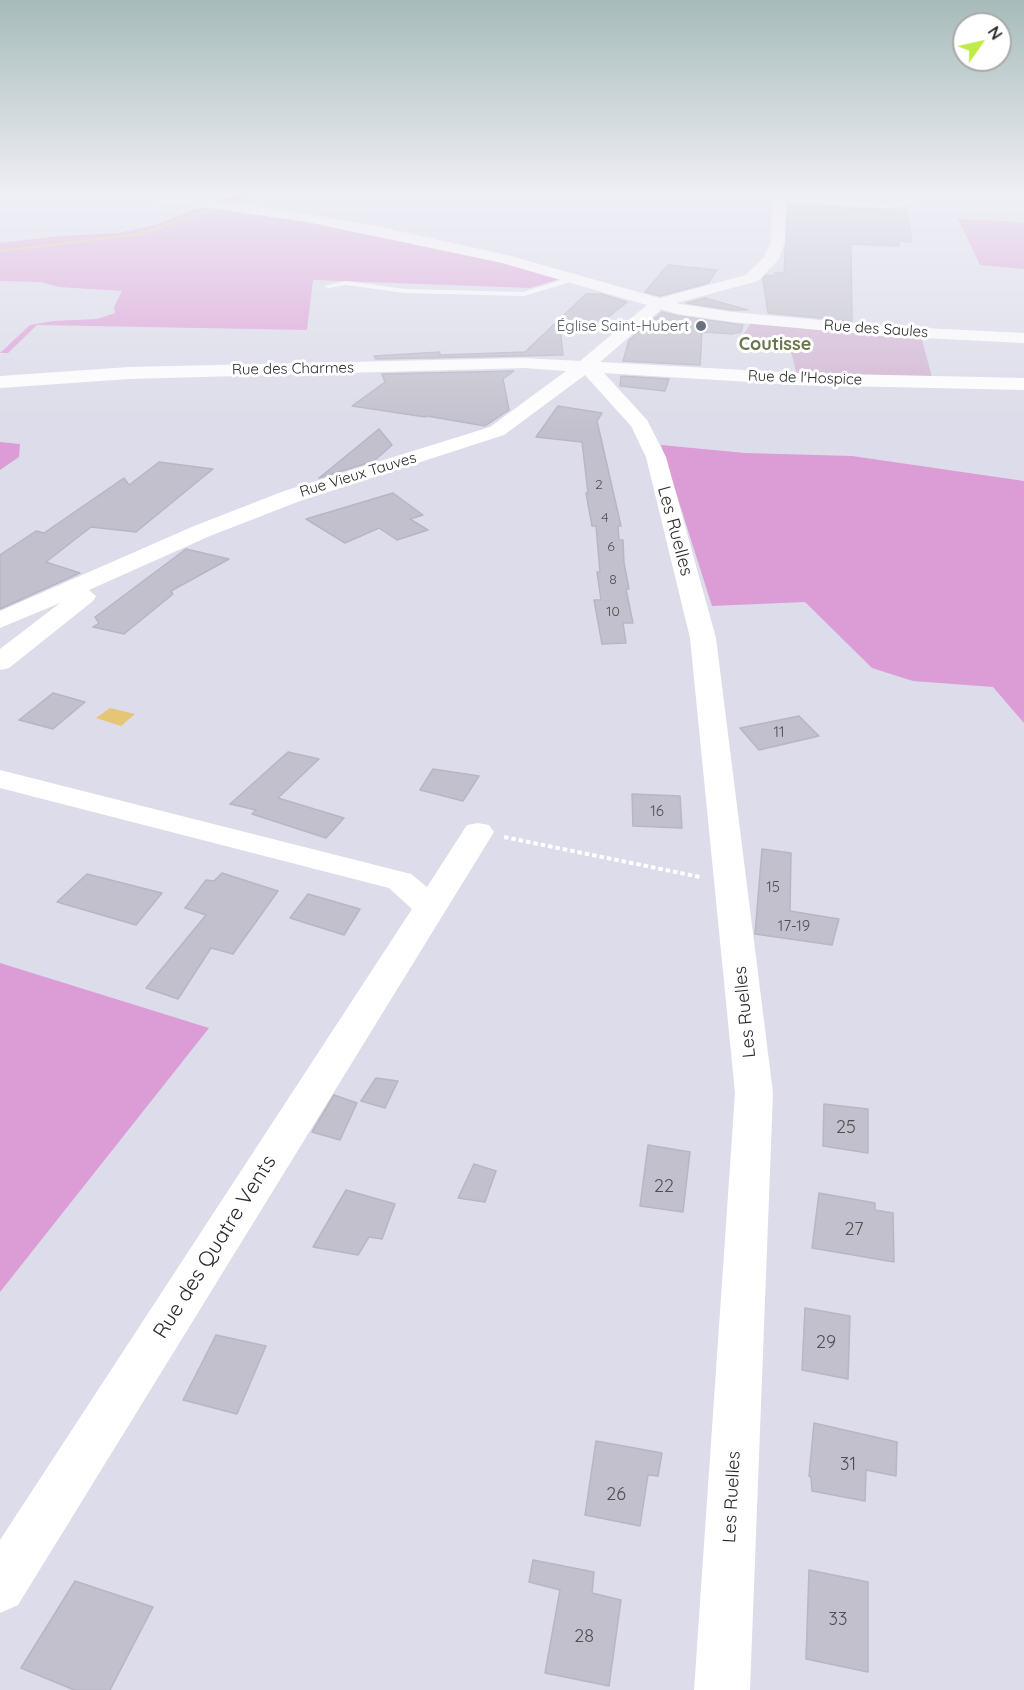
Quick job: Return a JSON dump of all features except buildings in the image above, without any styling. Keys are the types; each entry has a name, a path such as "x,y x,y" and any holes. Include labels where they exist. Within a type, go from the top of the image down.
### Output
{"street":[{"name":"Rue des Saules","path":"551,273 678,309 732,317 884,331 1024,338"},
{"path":"659,303 752,278 757,273"},
{"name":"Rue Vieux Tauves","path":"0,620 202,531 292,496 497,431 586,365 659,303"},
{"name":"Rue des Charmes","path":"0,382 129,373 524,363 586,365"},
{"name":"Rue de l'Hospice","path":"586,365 798,379 1024,384"},
{"name":"Les Ruelles","path":"586,365 640,424 656,457 703,638 754,1093 722,1690"},
{"name":"Rue Vieux Tauves","path":"0,662 119,568"},
{"path":"0,779 400,881 430,907"},
{"name":"Rue des Quatre Vents","path":"0,1587 478,832"}],"lane":[{"path":"328,286 346,283 405,291 524,294 572,279"}],"path":[{"path":"478,832 730,883"}],"shaded area":[{"path":"0,273 548,273 566,277 530,288 313,280 307,330 37,325 8,353 0,353 30,325 53,321 97,319 115,313 114,307 122,291 59,287 41,282 0,281"},
{"path":"752,321 921,336 932,377 798,379 789,344 742,337"},
{"path":"0,442 20,444 19,457 0,470"},
{"path":"661,445 745,453 852,456 1024,481 1024,723 993,687 913,681 872,668 805,602 712,606"},
{"path":"110,708 135,714 121,726 96,718"},
{"path":"0,963 209,1028 0,1292"}],"place":[{"name":"Église Saint-Hubert","path":"701,326"}],"district":[{"name":"Coutisse","path":"775,345"}]}
